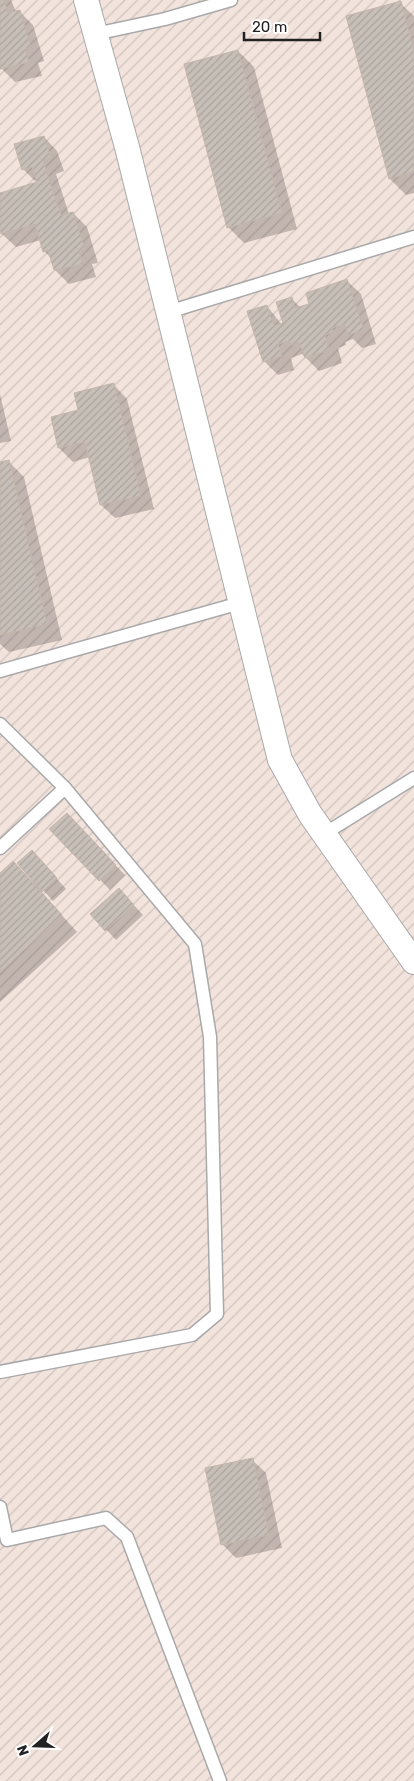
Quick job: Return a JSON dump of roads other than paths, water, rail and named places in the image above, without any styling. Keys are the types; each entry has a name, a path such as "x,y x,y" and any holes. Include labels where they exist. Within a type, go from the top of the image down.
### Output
{"street":[{"path":"86,0 168,312 280,760 324,834 414,962"}],"lane":[{"path":"95,34 165,19 231,0"},
{"path":"168,312 414,237"},
{"path":"0,671 240,603"},
{"path":"0,724 65,788 195,944 210,1037 217,1314 192,1335 0,1372"},
{"path":"324,834 414,778"},
{"path":"0,848 65,788"},
{"path":"0,1507 8,1540 106,1518 127,1537 220,1781"}]}
